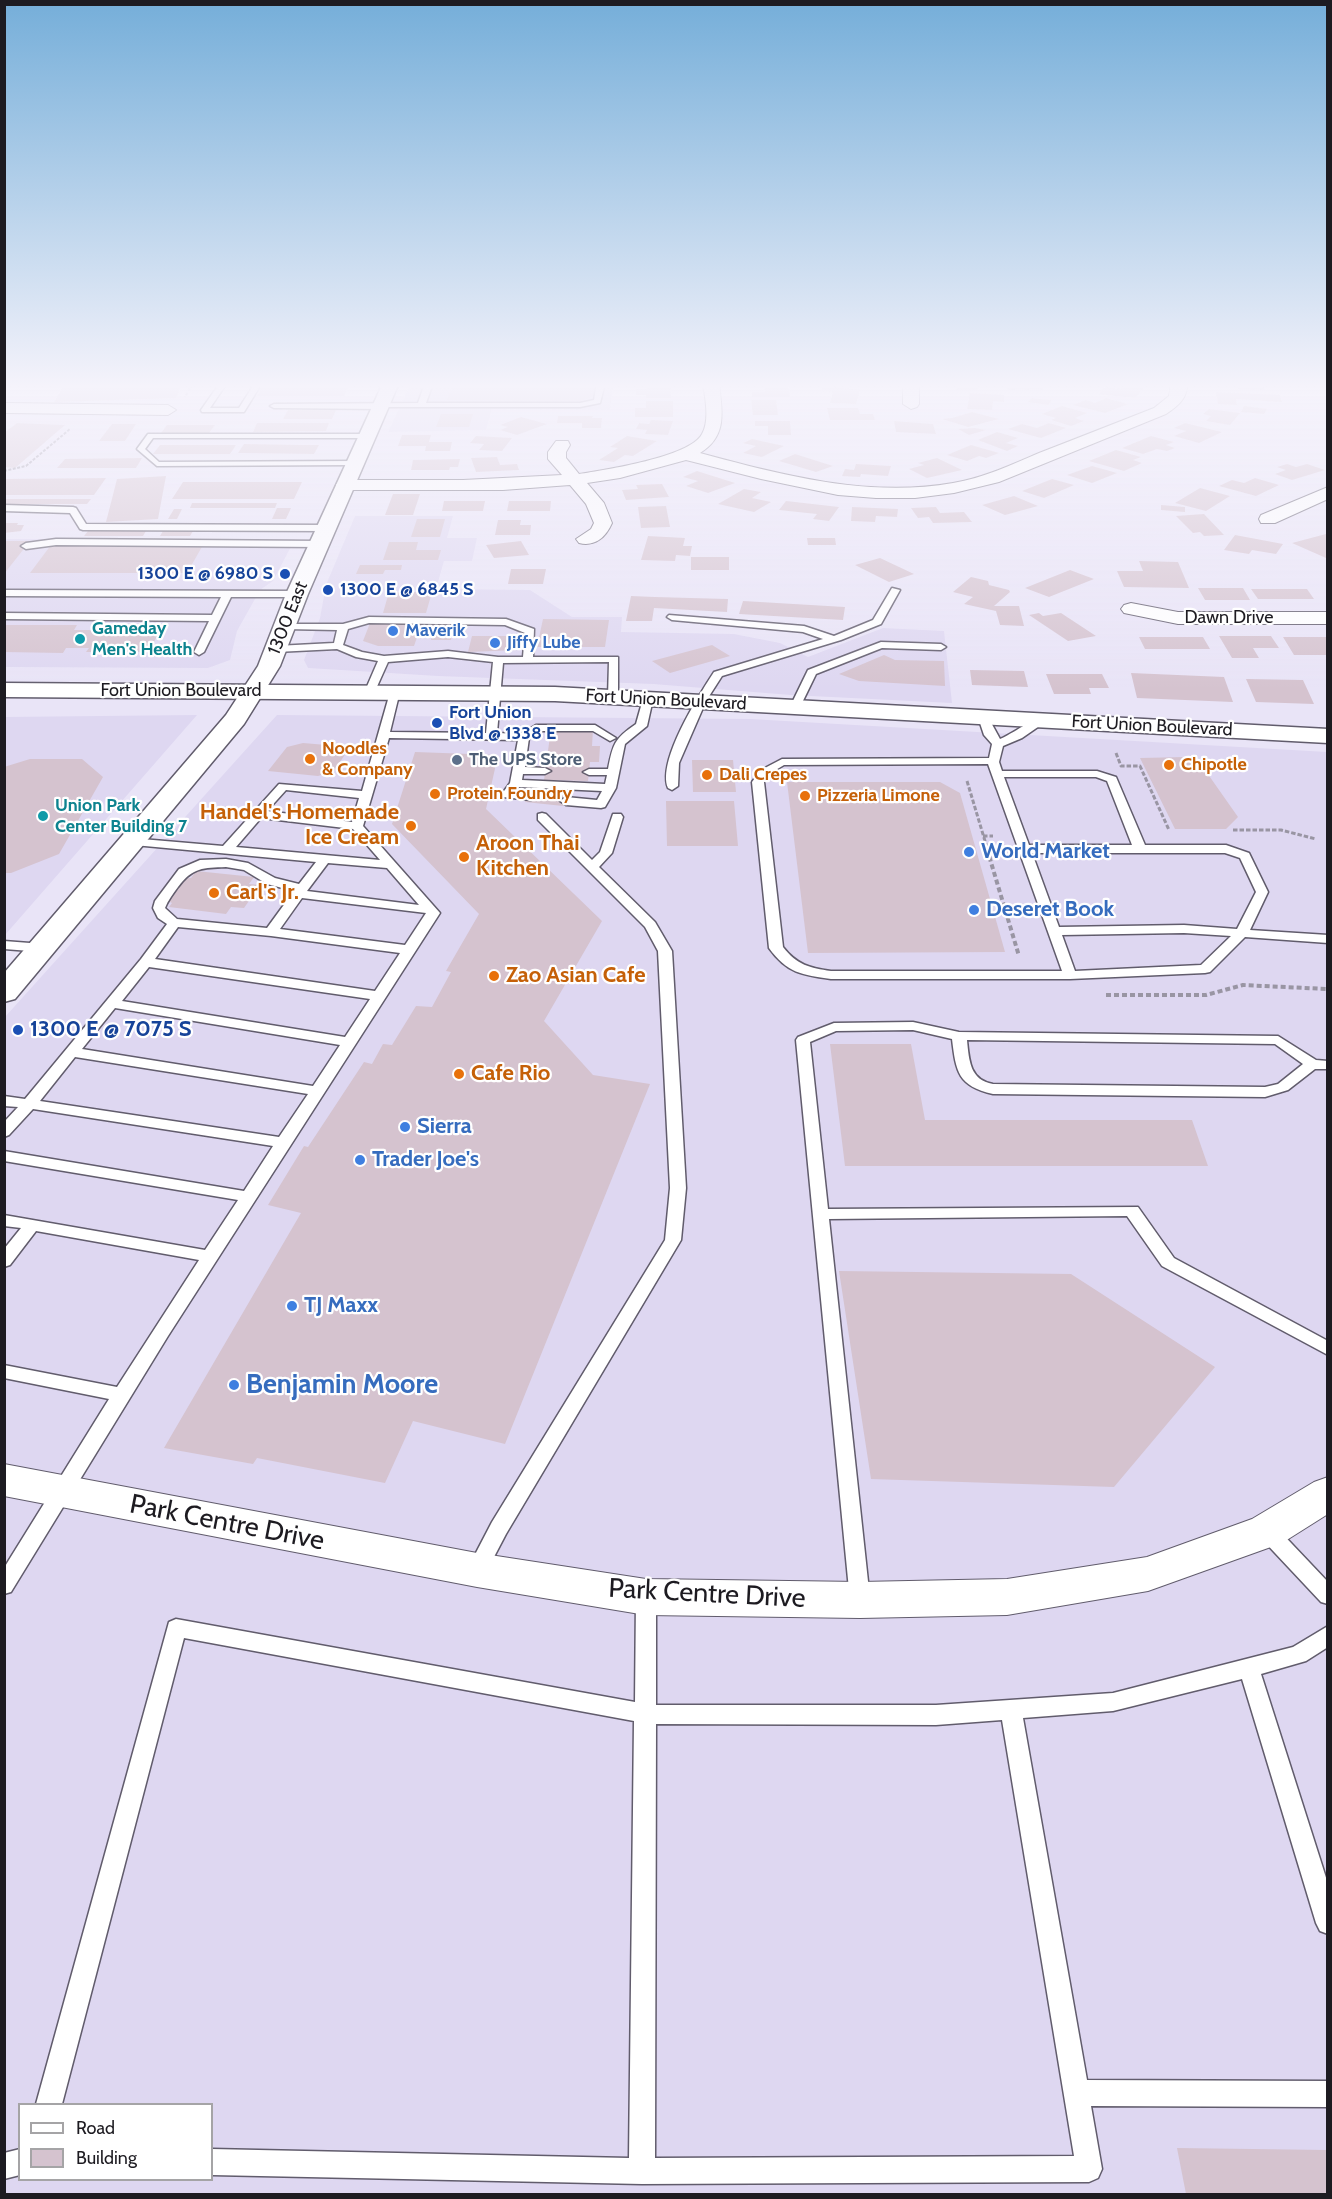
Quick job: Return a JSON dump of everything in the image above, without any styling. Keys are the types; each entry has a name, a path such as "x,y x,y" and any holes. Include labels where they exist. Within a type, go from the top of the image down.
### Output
{"main road":[{"name":"1300 East","path":"4,993 235,719 276,649 297,594 345,486"},
{"name":"Fort Union Boulevard","path":"4,690 496,692 701,701 1328,736"}],"street":[{"path":"581,486 595,502 603,523 598,532 586,539"},
{"path":"808,486 859,493 940,491 972,486"},
{"path":"1268,519 1328,492"},
{"name":"Dawn Drive","path":"1131,609 1178,618 1328,618"},
{"name":"Park Centre Drive","path":"4,1480 477,1570 646,1597 860,1600 1007,1597 1148,1574 1267,1531 1328,1493"}],"lane":[{"path":"4,508 73,510 83,527 323,536"},
{"path":"26,546 56,542 323,536"},
{"path":"672,786 673,763 701,701 718,674 833,639 877,622 895,590"},
{"path":"4,593 297,594"},
{"path":"199,652 227,594"},
{"path":"4,616 216,618"},
{"path":"672,617 804,629 833,639"},
{"path":"286,626 343,627 369,620 506,622 530,632 528,660"},
{"path":"338,646 343,627"},
{"path":"795,707 812,672 881,645 940,647"},
{"path":"276,649 338,646 360,655 384,659 448,654 498,660 614,659 614,697"},
{"path":"370,691 384,659"},
{"path":"490,736 498,660"},
{"path":"357,826 395,691"},
{"path":"592,738 623,738 640,726 648,699"},
{"path":"982,717 990,735 998,744"},
{"path":"998,744 1018,736 1043,720"},
{"path":"527,797 507,795 516,783 524,736 536,728 595,728 610,738"},
{"path":"384,735 550,737"},
{"path":"566,801 601,804 610,788 612,772 623,738"},
{"path":"998,744 993,761 1070,975"},
{"path":"993,761 782,762 765,772 758,782 776,948 789,965 799,970 831,975 1070,975 1205,969 1242,933 1262,892 1245,856 1226,849 1025,849"},
{"path":"517,770 545,771"},
{"path":"589,771 612,772"},
{"path":"998,774 1097,774 1112,779 1140,849"},
{"path":"516,783 610,788"},
{"path":"226,850 283,786 367,795"},
{"path":"4,1586 121,1395 433,913 357,826 258,814"},
{"path":"477,1570 499,1528 673,1240 678,1188 665,951 650,925 542,817"},
{"path":"592,867 606,853 617,817"},
{"path":"134,841 393,865"},
{"path":"271,932 324,859"},
{"path":"409,950 271,932 174,923 163,915 159,908 161,901 183,872 200,864 226,863 248,867 271,881 300,891 430,909"},
{"path":"4,1132 146,962 174,923"},
{"path":"1054,931 1184,929 1328,939"},
{"path":"4,945 43,948"},
{"path":"146,962 380,996"},
{"path":"110,1003 351,1042"},
{"path":"860,1600 803,1040 834,1028 914,1026 959,1036 1278,1040 1320,1064 1283,1087 1265,1092 993,1089 978,1087 971,1083 963,1067 959,1036"},
{"path":"71,1052 319,1091"},
{"path":"4,1101 285,1143"},
{"path":"4,1156 250,1197"},
{"path":"821,1214 1132,1211 1168,1262 1328,1349"},
{"path":"4,1220 212,1257"},
{"path":"4,1261 32,1225"},
{"path":"4,1371 121,1395"},
{"path":"1267,1531 1328,1596"},
{"path":"642,2171 646,1597"},
{"path":"49,2103 176,1628 645,1714 936,1715 1113,1702 1299,1655 1328,1635"},
{"path":"1249,1668 1328,1923"},
{"path":"213,2162 642,2171 1089,2169 1011,1709"},
{"path":"1076,2093 1328,2094"}],"path":[{"path":"1116,753 1121,766 1140,766 1168,830 1180,830"},
{"path":"968,781 1019,959"},
{"path":"1225,830 1281,830 1316,839"},
{"path":"984,836 993,836"},
{"path":"1102,995 1206,995 1243,985 1328,989"}],"shaded area":[{"path":"355,516 453,516 447,538 477,538 472,561 444,561 436,589 530,590 572,617 622,617 621,632 734,634 780,643 808,657 883,628 944,631 952,703 791,695 653,684 438,676 308,668 304,660 320,618 326,585"},
{"path":"4,539 295,539 273,581 260,590 237,631 230,660 208,668 5,667"},
{"path":"197,715 5,935 5,717"},
{"path":"277,715 750,719 1327,752 1327,2194 5,2194 5,1017"}],"building":[{"path":"4,486 101,486 94,495 4,495"},
{"path":"115,486 164,486 158,519 106,522"},
{"path":"181,486 300,486 294,499 172,499"},
{"path":"636,486 663,486 669,497 626,500 622,490 638,489"},
{"path":"687,486 728,486 708,493"},
{"path":"1035,486 1073,486 1044,498 1022,491"},
{"path":"1220,486 1278,486 1256,496"},
{"path":"1200,488 1230,496 1206,511 1175,503"},
{"path":"744,489 761,492 752,498 771,502 754,512 718,504"},
{"path":"393,494 420,494 413,515 385,515"},
{"path":"1014,496 1038,506 1005,515 982,505"},
{"path":"4,499 91,499 87,504 4,504"},
{"path":"444,501 485,501 483,511 442,511"},
{"path":"509,501 551,501 550,511 507,511"},
{"path":"786,501 839,507 829,521 813,519 817,514 779,510"},
{"path":"192,503 277,503 275,508 190,508"},
{"path":"1161,505 1185,507 1185,512 1161,510"},
{"path":"666,506 670,527 641,528 638,507"},
{"path":"852,507 898,509 897,517 876,516 875,522 851,521"},
{"path":"936,507 940,513 964,512 972,522 933,523 929,517 918,518 911,508"},
{"path":"277,508 291,508 286,519 272,519"},
{"path":"174,509 182,509 177,519 168,519"},
{"path":"1204,514 1224,535 1204,536 1200,532 1193,533 1176,516"},
{"path":"417,519 445,519 440,537 411,537"},
{"path":"498,520 521,520 520,525 531,525 530,535 495,535"},
{"path":"4,523 24,525 21,531 4,533"},
{"path":"88,531 146,531 143,536 84,536"},
{"path":"163,531 193,531 190,536 160,536"},
{"path":"1326,534 1326,558 1292,543"},
{"path":"1235,535 1283,544 1276,554 1252,550 1249,554 1224,550"},
{"path":"648,536 685,538 683,546 692,546 690,556 676,555 675,561 641,560"},
{"path":"807,538 835,538 836,545 808,545"},
{"path":"4,541 30,541 4,574"},
{"path":"521,541 529,555 494,558 486,545"},
{"path":"389,542 418,542 416,550 441,550 438,560 383,560"},
{"path":"51,545 203,545 187,573 30,573"},
{"path":"691,557 729,557 729,570 691,570"},
{"path":"880,558 914,574 889,582 855,565"},
{"path":"1139,561 1178,562 1189,588 1124,587 1117,571 1143,571"},
{"path":"360,565 402,565 401,570 385,570 383,574 356,574"},
{"path":"511,569 546,569 543,584 508,584"},
{"path":"1070,570 1094,579 1049,597 1025,588"},
{"path":"971,577 1009,590 1010,592 994,606 1019,606 1024,626 1000,625 996,611 964,604 973,597 953,592"},
{"path":"1198,588 1243,588 1250,600 1205,600"},
{"path":"1251,589 1307,589 1314,599 1258,599"},
{"path":"389,592 432,592 426,613 383,613"},
{"path":"631,596 728,599 727,612 654,608 652,621 626,621"},
{"path":"743,601 845,607 843,620 739,614"},
{"path":"1039,613 1043,616 1061,613 1096,636 1068,641 1029,615"},
{"path":"543,619 609,620 605,647 537,647"},
{"name":"Maverik","path":"370,623 422,623 414,646 378,646 363,641"},
{"name":"Gameday Men's Health","path":"4,625 77,625 74,630 100,630 103,626 163,626 148,652 86,652 89,648 66,648 63,653 4,652"},
{"path":"433,630 453,630 451,640 431,640"},
{"name":"Jiffy Lube","path":"472,636 521,636 519,650 468,652"},
{"path":"1219,636 1271,636 1279,648 1253,648 1259,658 1232,658"},
{"path":"1139,637 1203,637 1210,649 1145,649"},
{"path":"1283,637 1328,637 1328,655 1294,655"},
{"path":"712,645 730,656 670,673 652,661"},
{"path":"884,655 895,660 944,661 945,686 859,681 839,674"},
{"path":"970,670 1024,671 1028,687 972,685"},
{"path":"1131,673 1224,677 1233,702 1137,698"},
{"path":"1046,674 1102,674 1109,688 1089,688 1091,694 1054,694"},
{"path":"1246,679 1303,680 1314,704 1256,702"},
{"path":"551,729 593,729 592,746 600,746 599,762 590,762 588,781 544,780"},
{"name":"Noodles & Company","path":"303,743 350,747 334,771 318,776 268,771 287,747"},
{"path":"415,752 498,755 486,809 602,921 544,1021 593,1075 650,1084 505,1444 413,1421 385,1483 257,1458 253,1464 164,1448 301,1213 268,1205 304,1146 308,1147 364,1062 372,1064 383,1044 392,1045 416,1006 432,1007 451,972 446,971 479,914 392,824"},
{"path":"1186,757 1205,770 1238,817 1226,829 1175,829 1140,758"},
{"name":"Union Park Center Building 7","path":"30,759 82,759 103,777 59,854 11,873 4,873 4,767"},
{"path":"692,760 733,760 736,792 693,792"},
{"path":"787,782 940,782 960,793 1005,952 808,953"},
{"path":"531,790 570,794 563,806 525,802"},
{"path":"666,801 734,801 738,846 667,846"},
{"name":"Carl's Jr.","path":"196,871 254,877 249,884 260,885 244,908 231,907 226,914 169,907 172,903 168,901 186,878 191,878"},
{"path":"830,1044 911,1044 925,1120 1192,1120 1208,1166 845,1166"},
{"path":"839,1271 1071,1274 1215,1367 1114,1487 871,1479"},
{"path":"1177,2148 1328,2150 1328,2194 1186,2194"}],"place":[{"name":"1300 E @ 6980 S","path":"285,574"},
{"name":"1300 E @ 6845 S","path":"328,590"},
{"name":"Maverik","path":"393,631"},
{"name":"Gameday Men's Health","path":"80,639"},
{"name":"Jiffy Lube","path":"495,643"},
{"name":"Fort Union Blvd @ 1338 E","path":"437,723"},
{"name":"Noodles & Company","path":"310,759"},
{"name":"The UPS Store","path":"457,760"},
{"name":"Chipotle","path":"1169,765"},
{"name":"Dali Crepes","path":"707,775"},
{"name":"Protein Foundry","path":"435,794"},
{"name":"Pizzeria Limone","path":"805,796"},
{"name":"Union Park Center Building 7","path":"43,816"},
{"name":"Handel's Homemade Ice Cream","path":"411,826"},
{"name":"World Market","path":"969,852"},
{"name":"Aroon Thai Kitchen","path":"464,857"},
{"name":"Carl's Jr.","path":"214,893"},
{"name":"Deseret Book","path":"974,910"},
{"name":"Zao Asian Cafe","path":"494,976"},
{"name":"1300 E @ 7075 S","path":"18,1030"},
{"name":"Cafe Rio","path":"459,1074"},
{"name":"Sierra","path":"405,1127"},
{"name":"Trader Joe's","path":"360,1160"},
{"name":"TJ Maxx","path":"292,1306"},
{"name":"Benjamin Moore","path":"234,1385"}]}
